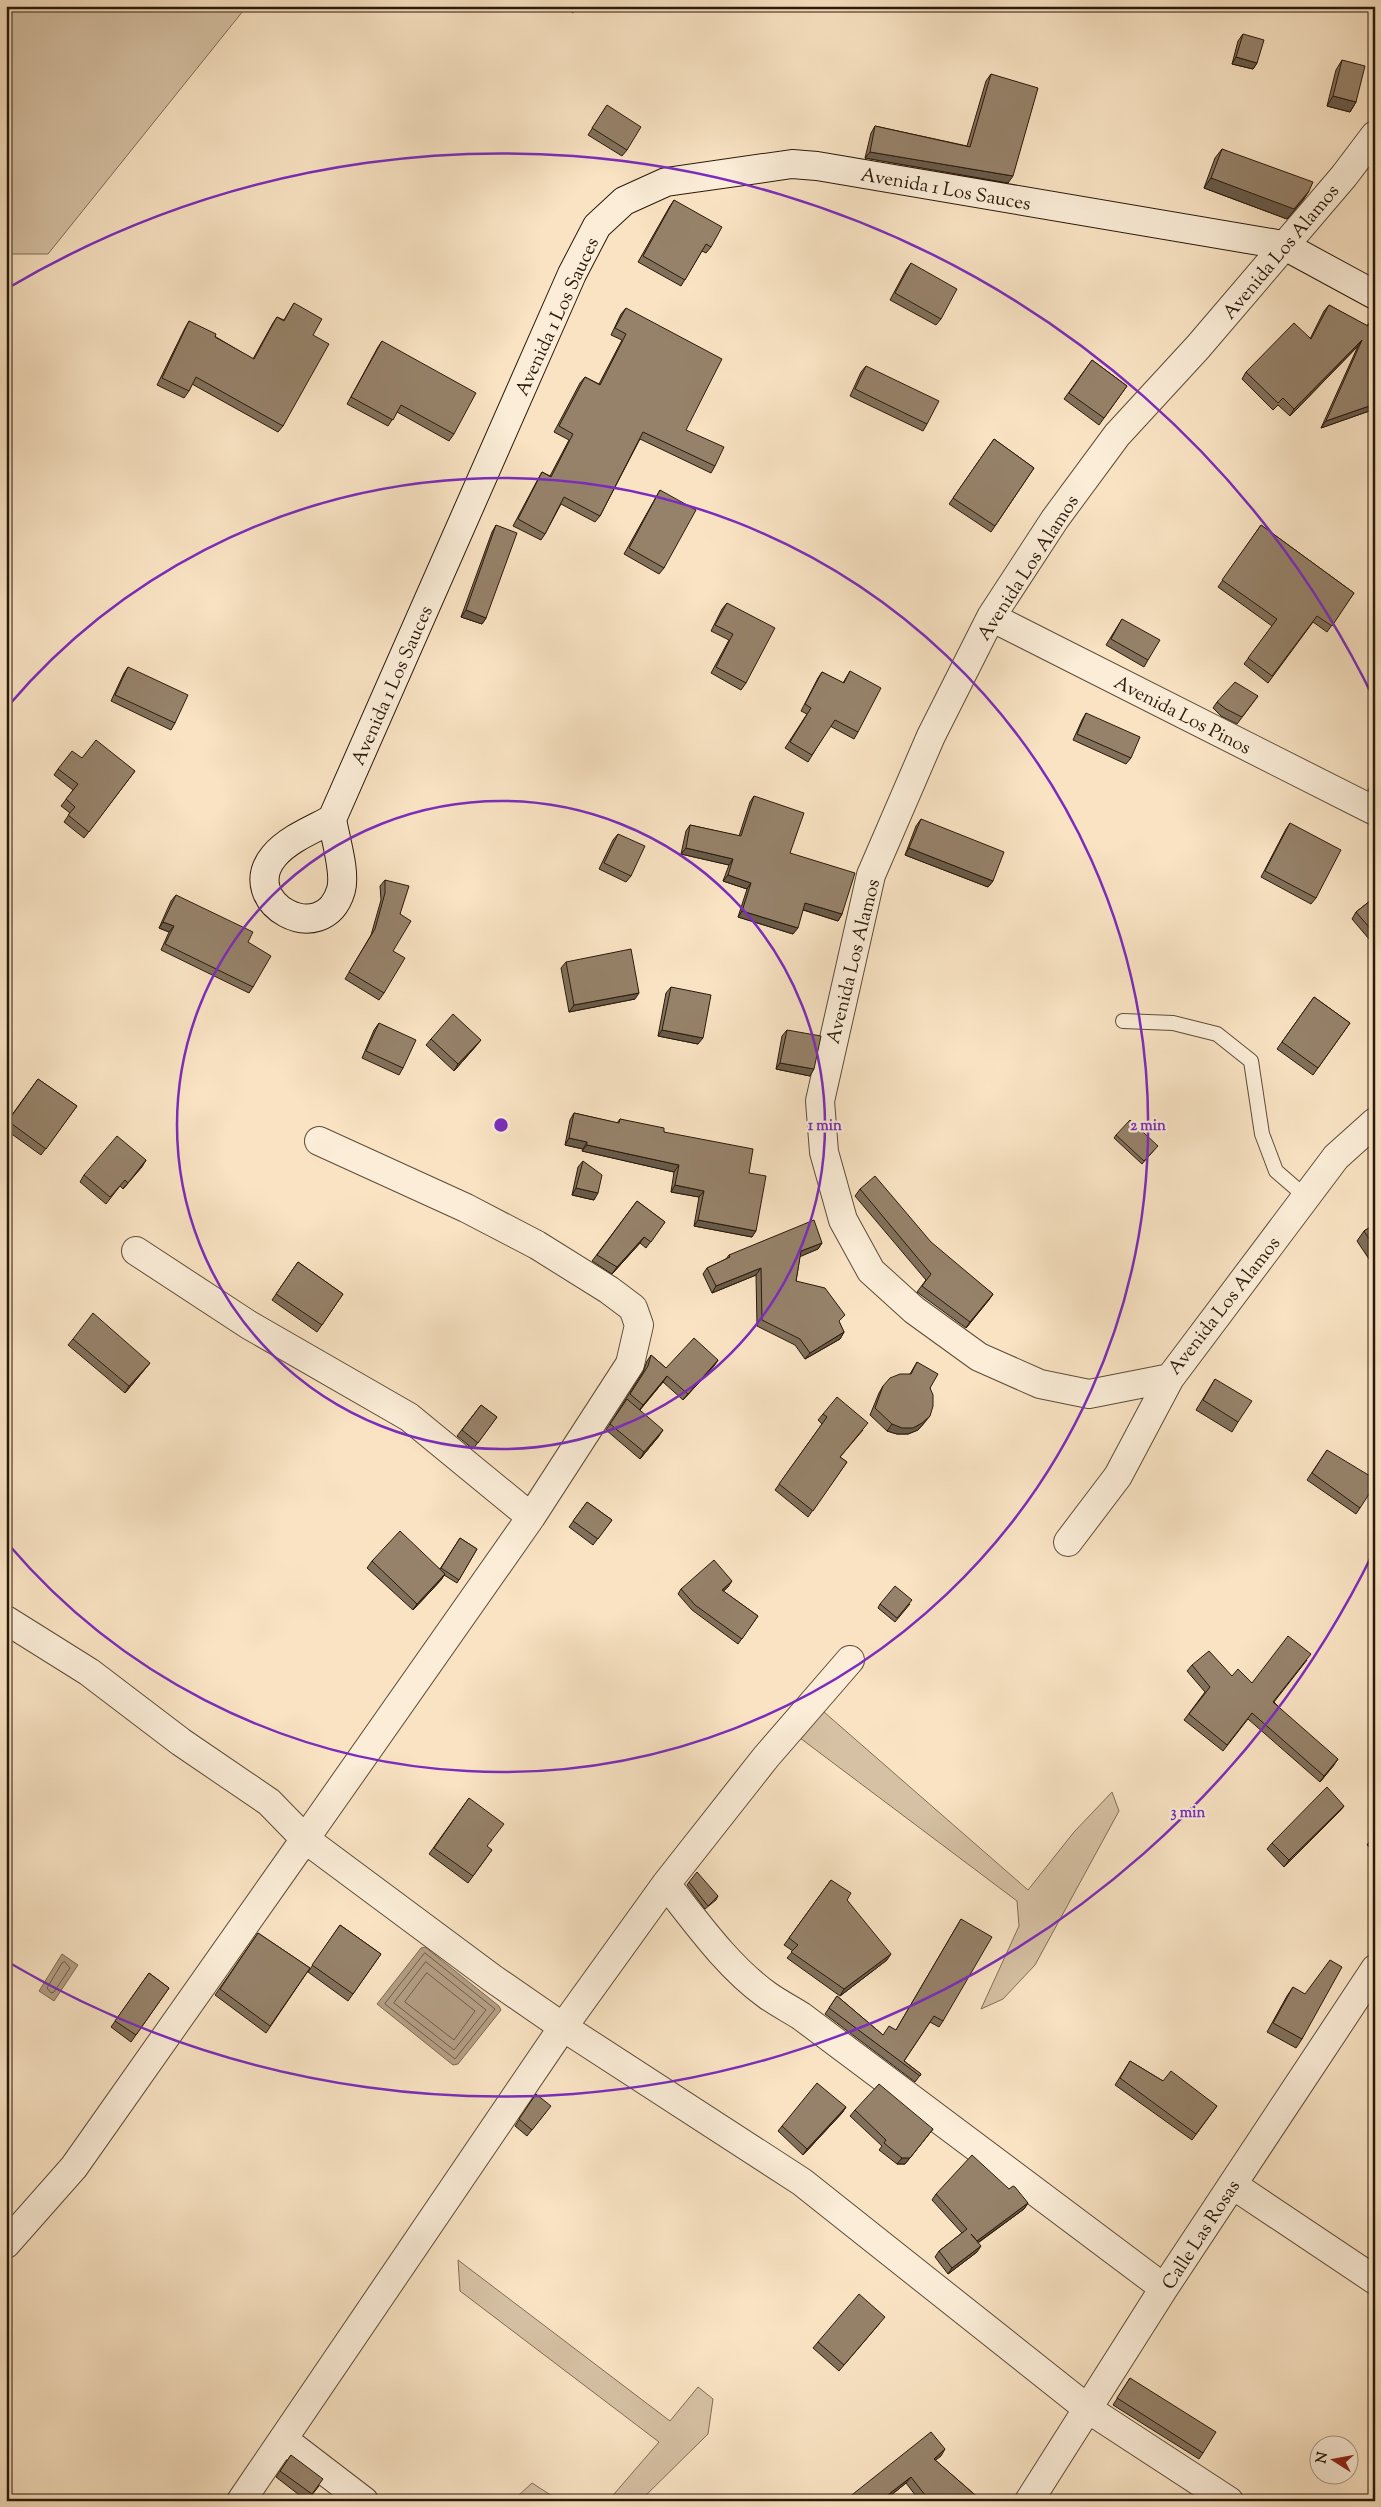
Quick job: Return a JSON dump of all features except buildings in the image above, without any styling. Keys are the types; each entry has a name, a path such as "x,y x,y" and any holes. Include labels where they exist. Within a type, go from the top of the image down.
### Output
{"street":[{"name":"Avenida Los Alamos","path":"1375,135 1344,176 1283,245 1198,347 1117,435 1056,519 991,617 931,736 871,875 820,1100 824,1152 843,1220 871,1272 914,1310 979,1357 1040,1384 1089,1394 1170,1378 1336,1157 1375,1122"},
{"name":"Avenida 1 Los Sauces","path":"332,819 572,274 597,226 624,201 666,182 792,164 817,166 1283,245 1375,295"},
{"name":"Avenida Los Pinos","path":"991,617 1375,811"},
{"path":"6,2244 74,2167 306,1840 531,1517 630,1364 639,1325 632,1308 609,1290 537,1245 466,1208 319,1141"},
{"path":"136,1251 249,1325 409,1417 531,1517"},
{"path":"1068,1542 1118,1476 1170,1378"},
{"path":"6,1620 89,1672 181,1742 269,1802 306,1840 492,1978 563,2027 802,2182 1088,2409 1229,2501"},
{"path":"241,2501 563,2027 666,1884 766,1757 850,1660"},
{"path":"666,1884 741,1974 768,1996 800,2016 1164,2288"},
{"name":"Calle Las Rosas","path":"1029,2501 1164,2288 1375,1969"},
{"path":"1233,2185 1375,2280"},
{"path":"283,2440 364,2501"}],"lane":[{"path":"1123,1021 1173,1023 1217,1034 1250,1061 1262,1134 1276,1171 1306,1197"}],"shaded area":[{"path":"6,6 247,6 48,254 6,254"},
{"path":"824,1712 1028,1890 1074,1832 1112,1792 1119,1811 1035,1965 1003,1999 981,2009 1019,1926 1017,1901 800,1738"},
{"path":"458,2260 670,2421 698,2387 713,2399 708,2434 640,2501 608,2501 659,2442 460,2291"},
{"path":"532,2483 560,2501 524,2501 518,2496"}],"water":[{"path":"425,1947 499,2006 501,2010 458,2064 453,2065 377,2004 421,1948"},
{"path":"62,1954 78,1965 54,2001 39,1991"}]}
